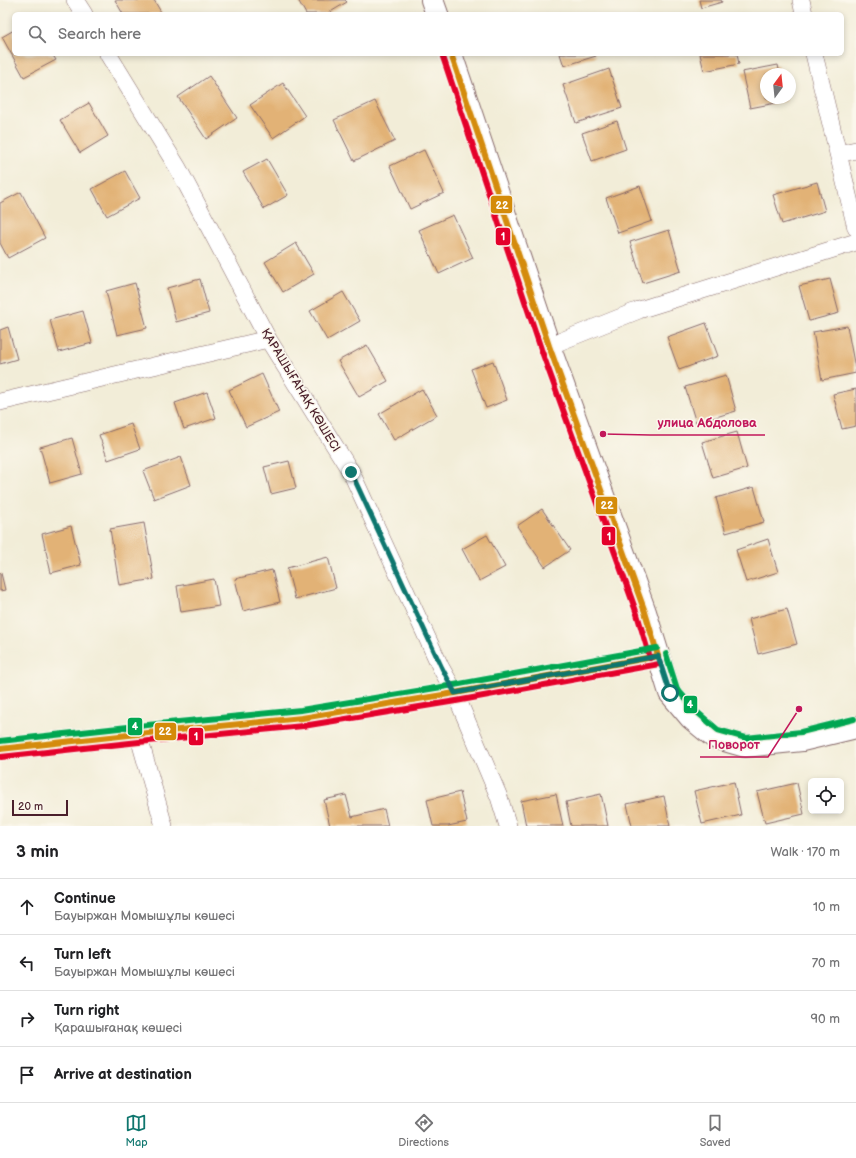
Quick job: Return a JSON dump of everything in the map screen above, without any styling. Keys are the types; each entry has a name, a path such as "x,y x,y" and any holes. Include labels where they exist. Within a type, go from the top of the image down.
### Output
{"street":[{"path":"75,0 83,12"},
{"path":"432,0 436,12"},
{"path":"801,0 804,12"},
{"name":"ҚАРАШЫҒАНАҚ КӨШЕСІ","path":"109,56 178,168 268,339 351,472 455,693 500,796 508,826"},
{"path":"452,56 549,346 642,605 670,693 691,718 714,737 745,746 802,740 856,727"},
{"path":"814,56 856,228"},
{"path":"838,154 856,150"},
{"path":"549,346 639,310 856,242"},
{"path":"0,402 268,339"},
{"path":"0,749 302,718 455,693 658,656"},
{"path":"138,734 164,826"}],"building":[{"path":"115,0 154,0 161,12 122,12"},
{"path":"298,0 345,0 347,2 330,12 305,12"},
{"path":"699,0 721,0 722,2 701,8"},
{"path":"12,31 12,55 2,37"},
{"path":"12,56 53,56 56,60 24,77"},
{"path":"561,56 596,56 564,66"},
{"path":"700,56 737,56 739,64 704,71"},
{"path":"778,65 779,68 763,68"},
{"path":"760,68 760,104 771,104 750,108 742,72"},
{"path":"609,69 622,108 576,123 563,85"},
{"path":"209,76 237,118 206,139 178,97"},
{"path":"283,83 305,116 273,138 250,105"},
{"path":"375,101 395,141 354,161 334,120"},
{"path":"89,103 108,136 80,153 60,120"},
{"path":"617,121 626,149 592,161 582,133"},
{"path":"424,150 444,193 410,209 390,166"},
{"path":"267,159 288,195 264,209 243,172"},
{"path":"125,171 140,198 107,216 92,189"},
{"path":"817,182 825,211 782,224 773,195"},
{"path":"640,186 652,221 618,233 606,198"},
{"path":"21,192 45,238 8,258 0,243 0,203"},
{"path":"453,215 473,258 439,274 419,230"},
{"path":"669,230 681,271 643,283 630,242"},
{"path":"296,243 314,274 283,292 265,262"},
{"path":"200,279 209,313 176,322 167,288"},
{"path":"830,279 839,313 809,321 799,286"},
{"path":"135,283 147,328 117,335 106,291"},
{"path":"343,292 360,321 327,340 310,311"},
{"path":"83,311 92,343 59,352 50,320"},
{"path":"706,323 718,356 679,370 667,337"},
{"path":"847,326 856,373 822,380 813,332"},
{"path":"8,327 17,359 0,364 0,330"},
{"path":"367,345 388,381 359,397 338,361"},
{"path":"493,361 507,400 486,408 471,369"},
{"path":"262,374 279,412 246,427 229,390"},
{"path":"726,375 736,411 696,423 685,387"},
{"path":"422,389 437,415 394,440 379,414"},
{"path":"856,389 856,426 842,429 833,394"},
{"path":"207,392 216,418 184,429 175,403"},
{"path":"131,424 140,449 108,460 99,435"},
{"path":"737,432 747,468 713,478 702,442"},
{"path":"72,438 82,474 50,483 40,447"},
{"path":"181,457 191,485 154,499 143,471"},
{"path":"289,461 296,488 271,494 264,467"},
{"path":"754,487 764,522 726,533 716,498"},
{"path":"542,509 570,550 545,567 517,526"},
{"path":"144,523 154,579 119,585 110,529"},
{"path":"71,526 81,565 51,573 42,534"},
{"path":"487,535 505,567 479,581 462,549"},
{"path":"768,539 778,572 746,582 736,550"},
{"path":"328,557 336,588 295,599 287,568"},
{"path":"272,570 280,602 243,611 235,579"},
{"path":"1,573 5,590 0,591 0,574"},
{"path":"214,579 219,606 181,612 177,586"},
{"path":"787,609 797,644 758,654 749,619"},
{"path":"734,782 741,815 702,824 694,791"},
{"path":"797,783 804,814 765,823 757,792"},
{"path":"460,792 467,822 448,826 433,826 427,800"},
{"path":"556,794 563,826 526,826 521,801"},
{"path":"601,794 608,826 571,826 566,802"},
{"path":"346,795 352,817 384,809 388,826 330,826 324,800"},
{"path":"664,796 670,826 632,826 627,804"}],"transit line":[{"name":"22","path":"452,56 549,346 645,612 658,656"},
{"name":"1","path":"443,57 541,349 637,614 650,658"},
{"name":"4","path":"0,741 301,710 454,685 657,648"},
{"name":"4","path":"666,654 677,689 697,712 718,730 746,738 801,732 854,719"},
{"name":"22","path":"0,749 302,718 455,693 658,656"},
{"name":"1","path":"1,757 303,726 456,701 659,664"}],"place":[{"name":"улица Абдолова","path":"603,434"},
{"name":"Поворот","path":"799,709"}],"route":[{"path":"351,472 455,693 658,656 670,693"}]}
